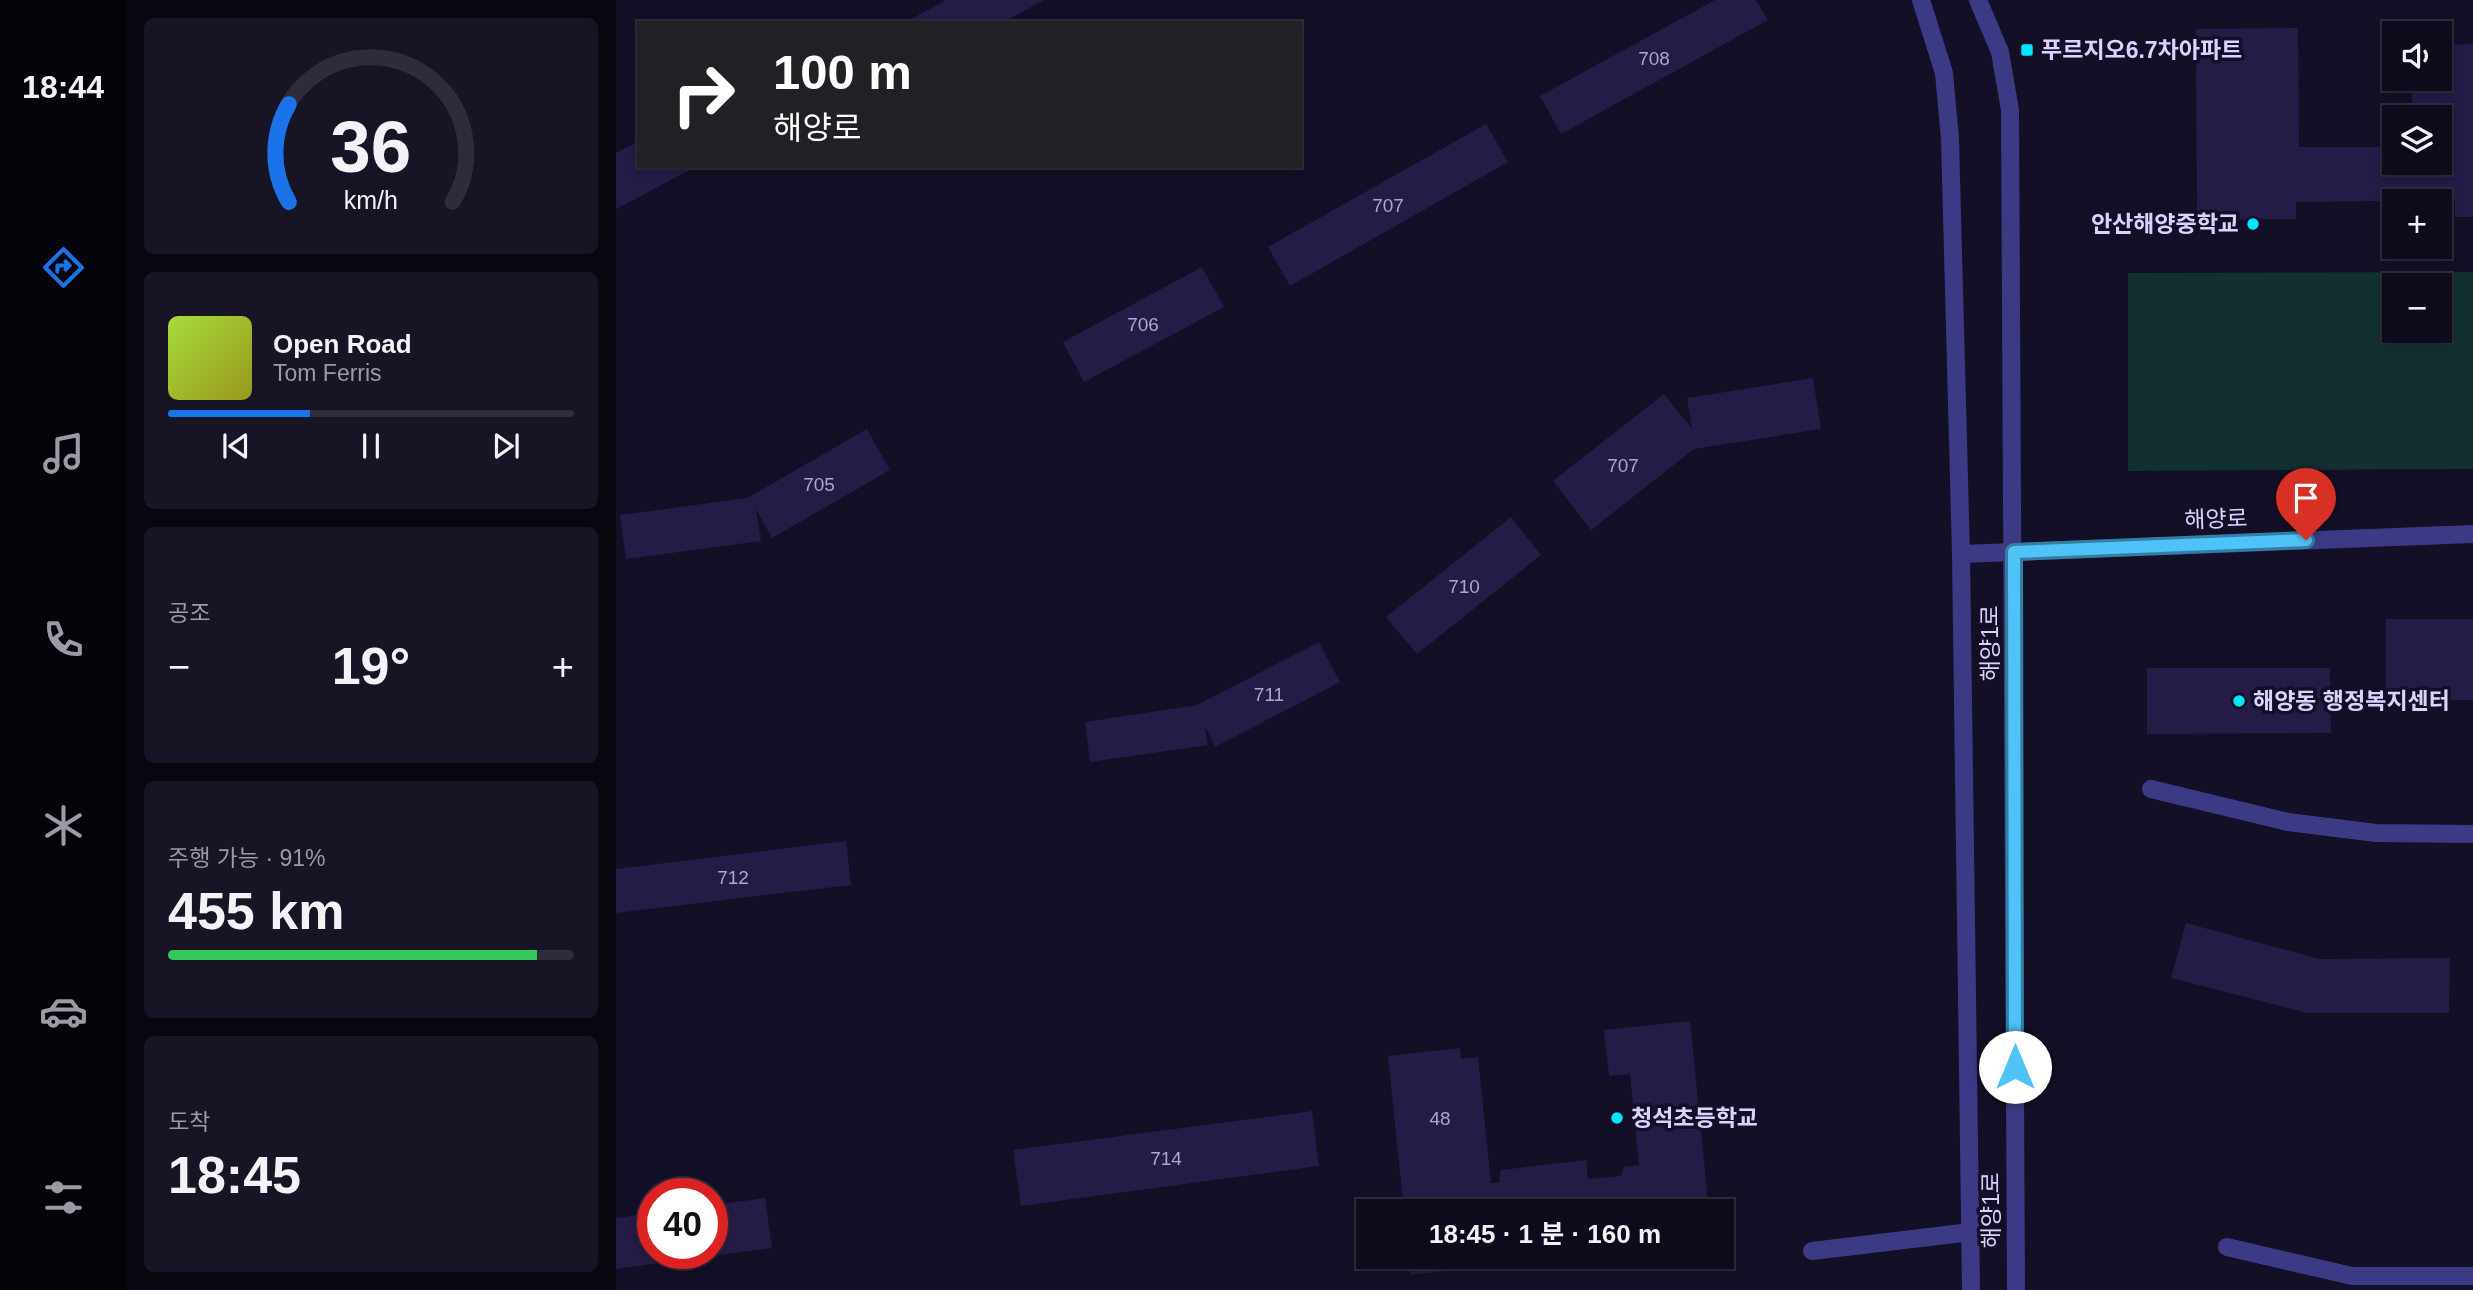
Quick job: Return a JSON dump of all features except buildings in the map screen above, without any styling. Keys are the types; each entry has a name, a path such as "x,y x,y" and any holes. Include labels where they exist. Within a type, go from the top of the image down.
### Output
{"street":[{"name":"해양1로","path":"1921,0 1944,73 1950,139 1961,554 1971,1290"},
{"name":"해양1로","path":"1978,0 2000,52 2010,110 2016,1290"},
{"name":"해양로","path":"1961,554 2473,534"},
{"path":"2151,789 2288,822 2376,833 2473,834"},
{"path":"1812,1251 1970,1232"},
{"path":"2227,1247 2352,1276 2473,1276"}],"green space":[{"path":"2473,272 2473,469 2128,471 2128,273"}],"place":[{"name":"푸르지오6.7차아파트","path":"2027,50"},
{"name":"안산해양중학교","path":"2253,224"},
{"name":"해양동 행정복지센터","path":"2239,701"},
{"name":"청석초등학교","path":"1617,1118"}],"route":[{"path":"2015,1067 2014,552 2306,540"}]}
